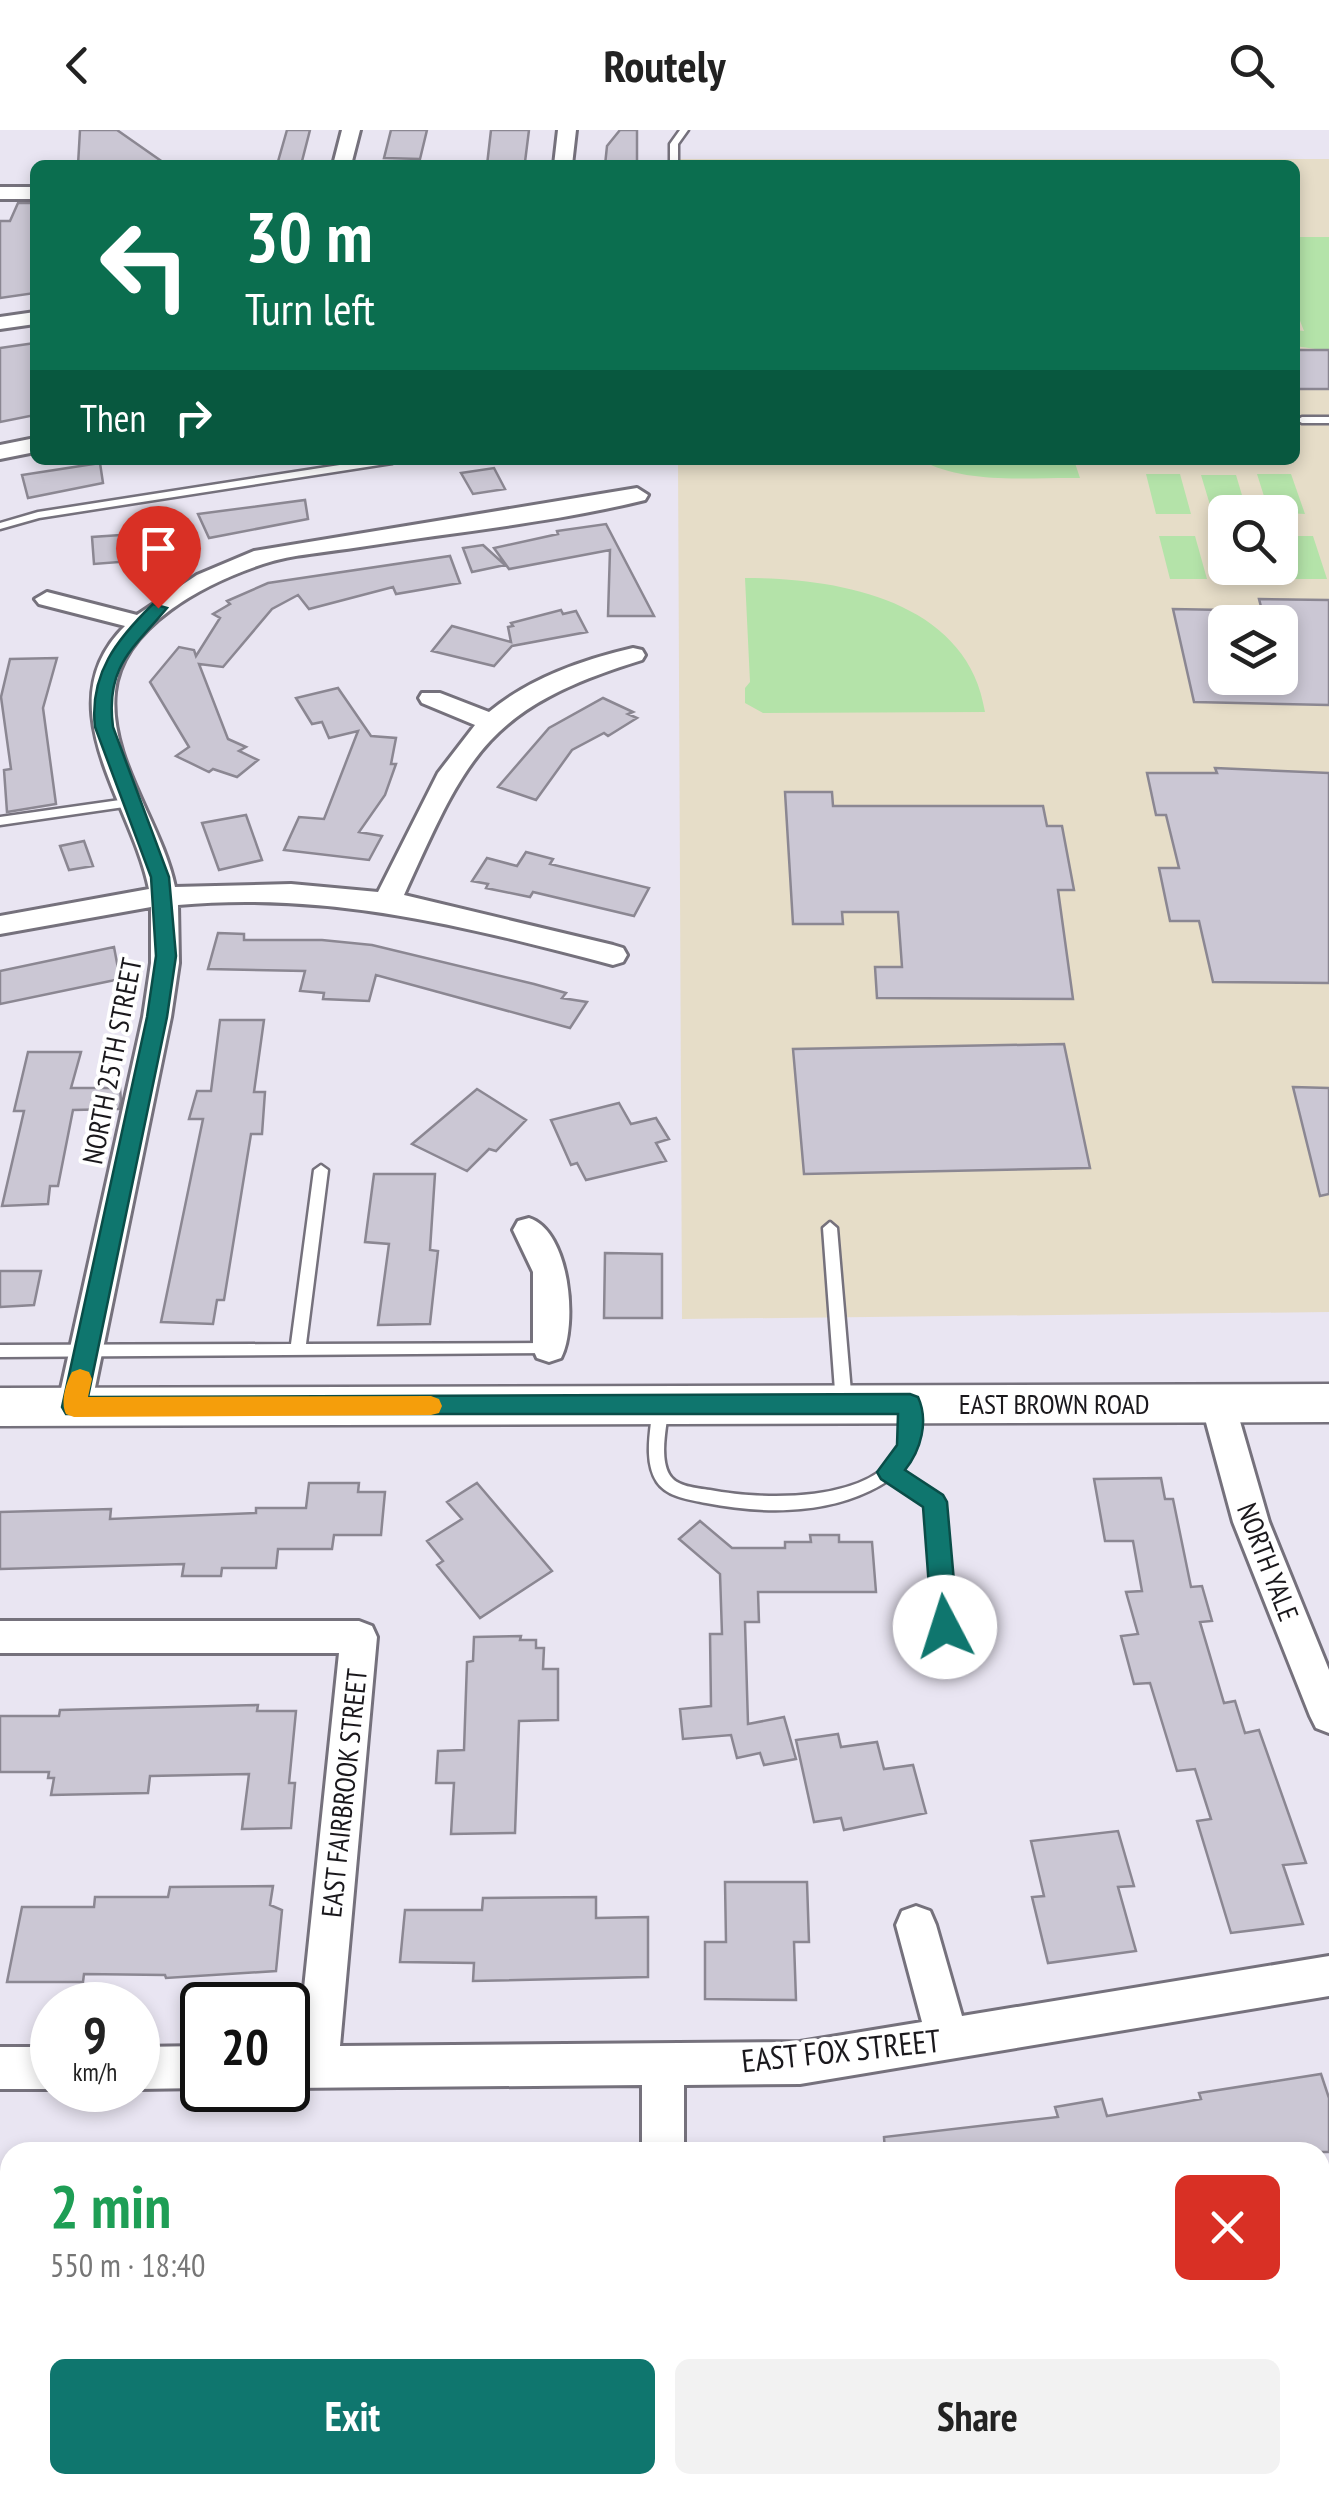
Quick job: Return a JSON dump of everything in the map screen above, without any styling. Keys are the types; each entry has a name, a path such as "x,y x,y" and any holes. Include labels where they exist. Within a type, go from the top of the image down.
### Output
{"main road":[{"name":"EAST BROWN ROAD","path":"0,1407 1329,1403"}],"street":[{"path":"343,160 351,130"},
{"path":"563,160 567,130"},
{"path":"0,193 30,193"},
{"path":"0,323 30,319"},
{"path":"0,452 30,446"},
{"name":"NORTH 25TH STREET","path":"74,1407 162,993 166,946 163,896 152,848 104,727 102,709 117,655 142,623 194,584 262,556 637,494"},
{"path":"46,599 142,623"},
{"path":"388,902 448,772 491,722 529,694 566,676 633,655"},
{"path":"430,698 491,722"},
{"path":"0,925 163,896 278,893 388,902 613,955"},
{"path":"529,1230 546,1253 553,1282 550,1349"},
{"name":"NORTH YALE","path":"1218,1404 1251,1522 1329,1716"},
{"name":"EAST FAIRBROOK STREET","path":"0,1637 359,1637 310,2007"},
{"path":"916,1925 948,2040"},
{"name":"EAST FOX STREET","path":"310,2067 800,2062 1329,1976"},
{"path":"663,2066 663,2142"},
{"path":"0,2068 30,2068"}],"lane":[{"path":"674,160 674,144 684,130"},
{"path":"1302,420 1329,420"},
{"path":"0,526 38,516 360,465"},
{"path":"0,821 134,802"},
{"path":"298,1350 321,1170"},
{"path":"830,1228 844,1404"},
{"path":"0,1351 550,1349"},
{"path":"660,1405 661,1476 674,1488 787,1506 844,1492 889,1472 909,1448 910,1404"},
{"path":"889,1472 934,1502 945,1627"}],"shaded area":[{"path":"677,159 1329,159 1329,1312 682,1319 678,465 1300,465 1300,160"}],"green space":[{"path":"1300,237 1329,237 1329,351 1300,347 1300,331 1304,331 1300,321"},
{"path":"932,465 1076,465 1080,478 977,476"},
{"path":"1146,474 1180,474 1191,514 1156,514"},
{"path":"1257,474 1291,474 1305,514 1298,514 1298,495 1264,495"},
{"path":"1201,475 1236,475 1242,495 1208,495 1208,498"},
{"path":"1159,536 1195,536 1207,579 1170,579"},
{"path":"1298,536 1313,536 1327,579 1298,579"},
{"path":"745,578 820,583 858,591 894,603 927,621 954,644 974,674 985,712 763,713 745,703 745,688 750,682"}],"building":[{"path":"80,130 117,130 160,160 78,160"},
{"path":"287,130 310,130 302,160 278,160"},
{"path":"391,130 427,130 420,159 384,158"},
{"path":"491,130 529,130 525,160 488,160"},
{"path":"620,130 637,130 637,160 606,160 607,146"},
{"path":"18,203 30,203 30,294 0,298 0,221 10,221"},
{"path":"30,344 30,416 0,422 0,348"},
{"path":"1300,350 1329,350 1329,389 1300,389"},
{"path":"100,465 103,483 28,498 22,475"},
{"path":"494,468 505,489 473,494 461,473"},
{"path":"305,500 308,519 209,538 198,514"},
{"path":"184,520 196,548 145,560 94,564 92,537 151,533 147,527"},
{"path":"606,524 654,616 608,616 610,550 509,569 494,548 558,534 557,531"},
{"path":"483,545 505,565 472,572 463,548"},
{"path":"450,556 460,583 396,594 393,587 309,609 298,595 272,609 223,667 199,664 228,739 246,747 239,751 258,760 237,777 213,769 209,772 176,756 189,747 150,682 179,647 194,650 196,656 220,618 213,614 230,604 227,601 268,583"},
{"path":"1259,599 1329,600 1329,705 1194,702 1173,609 1208,610 1208,695 1298,695 1298,605 1261,605"},
{"path":"561,610 563,614 576,611 587,632 512,646 494,666 432,651 452,626 511,642 511,623"},
{"path":"57,658 43,708 56,804 7,812 4,770 11,769 1,697 10,659"},
{"path":"338,688 371,736 396,738 391,764 396,764 385,795 359,832 382,836 369,860 284,850 299,817 324,819 358,731 329,738 322,722 312,724 296,698"},
{"path":"603,698 633,712 628,714 637,718 608,736 604,733 572,750 536,800 498,787 549,728"},
{"path":"1215,768 1329,773 1329,983 1213,982 1199,921 1170,921 1159,868 1179,868 1166,815 1156,815 1147,773 1217,773"},
{"path":"785,792 832,792 833,806 1043,806 1047,826 1062,826 1074,890 1058,890 1073,999 877,998 875,967 902,967 898,912 842,912 843,924 793,924"},
{"path":"246,815 262,860 219,870 202,823"},
{"path":"84,841 93,866 69,870 60,846"},
{"path":"526,852 553,859 550,864 649,888 634,916 533,892 530,897 486,888 488,884 472,881 487,858 517,866"},
{"path":"218,933 244,934 244,940 322,940 372,945 534,984 566,993 562,998 587,1002 570,1028 376,975 369,1001 323,999 324,993 300,991 305,971 208,969"},
{"path":"114,947 120,979 0,1004 0,971"},
{"path":"220,1020 264,1020 254,1092 265,1092 262,1134 251,1134 224,1300 217,1300 213,1324 161,1322 203,1119 189,1119 197,1091 211,1091"},
{"path":"1064,1044 1090,1168 804,1174 793,1049"},
{"path":"28,1052 81,1052 71,1088 120,1088 121,1101 119,1109 73,1110 58,1186 50,1186 48,1204 2,1206 24,1111 14,1111"},
{"path":"1293,1087 1329,1088 1329,1194 1320,1196"},
{"path":"477,1089 526,1120 496,1151 489,1149 467,1171 412,1144"},
{"path":"619,1103 631,1124 656,1118 669,1139 656,1143 666,1161 586,1180 577,1163 571,1165 551,1120"},
{"path":"374,1174 435,1174 430,1250 438,1251 430,1324 378,1325 389,1244 365,1242"},
{"path":"605,1253 662,1254 662,1318 604,1318"},
{"path":"0,1271 41,1271 34,1305 0,1307"},
{"path":"1161,1478 1165,1499 1173,1499 1191,1587 1202,1586 1212,1621 1200,1622 1224,1703 1235,1701 1245,1733 1259,1730 1306,1863 1283,1865 1303,1924 1231,1933 1197,1821 1211,1819 1195,1769 1177,1771 1150,1683 1134,1684 1121,1636 1138,1634 1126,1592 1142,1591 1133,1541 1105,1541 1094,1479"},
{"path":"309,1483 359,1483 358,1492 385,1492 381,1535 334,1535 332,1549 278,1549 276,1568 222,1568 221,1576 182,1576 184,1564 0,1569 0,1512 111,1509 110,1519 256,1513 256,1508 306,1508"},
{"path":"477,1483 552,1571 480,1618 437,1565 443,1561 427,1541 462,1519 447,1502"},
{"path":"700,1521 732,1548 785,1548 785,1542 811,1542 810,1535 839,1535 839,1542 872,1542 876,1592 758,1592 759,1622 745,1622 748,1724 784,1717 796,1759 764,1765 760,1753 737,1758 731,1735 683,1739 680,1709 711,1706 710,1634 722,1634 720,1574 679,1539"},
{"path":"521,1636 520,1640 536,1640 536,1648 544,1648 543,1669 558,1669 558,1720 519,1721 515,1833 451,1834 454,1783 436,1783 438,1751 464,1750 467,1662 473,1661 474,1637"},
{"path":"258,1705 257,1711 296,1711 289,1783 295,1783 291,1828 242,1829 249,1774 150,1776 148,1793 51,1795 54,1778 48,1778 49,1772 0,1772 0,1716 59,1716 60,1710"},
{"path":"838,1734 841,1747 877,1742 884,1769 913,1765 926,1813 844,1830 841,1818 814,1822 796,1740"},
{"path":"1118,1831 1134,1886 1118,1887 1136,1951 1048,1963 1032,1897 1044,1896 1031,1841"},
{"path":"725,1882 807,1882 809,1942 794,1942 796,2000 705,1999 705,1942 726,1942"},
{"path":"273,1886 270,1905 282,1910 276,1971 166,1978 84,1974 83,1982 7,1982 22,1907 94,1907 95,1897 168,1897 170,1887"},
{"path":"596,1897 596,1918 648,1917 648,1977 473,1981 474,1963 400,1962 405,1910 482,1910 483,1898"},
{"path":"1321,2074 1329,2098 1329,2142 884,2142 884,2137 1058,2117 1055,2107 1102,2099 1107,2116 1201,2099 1199,2093"}],"slow traffic":[{"path":"80,1379 74,1407 431,1406"}],"route":[{"path":"158,608 117,655 102,709 104,727 160,877 166,956 157,1017 74,1407 910,1404 909,1448 889,1472 934,1502 945,1627"}]}
